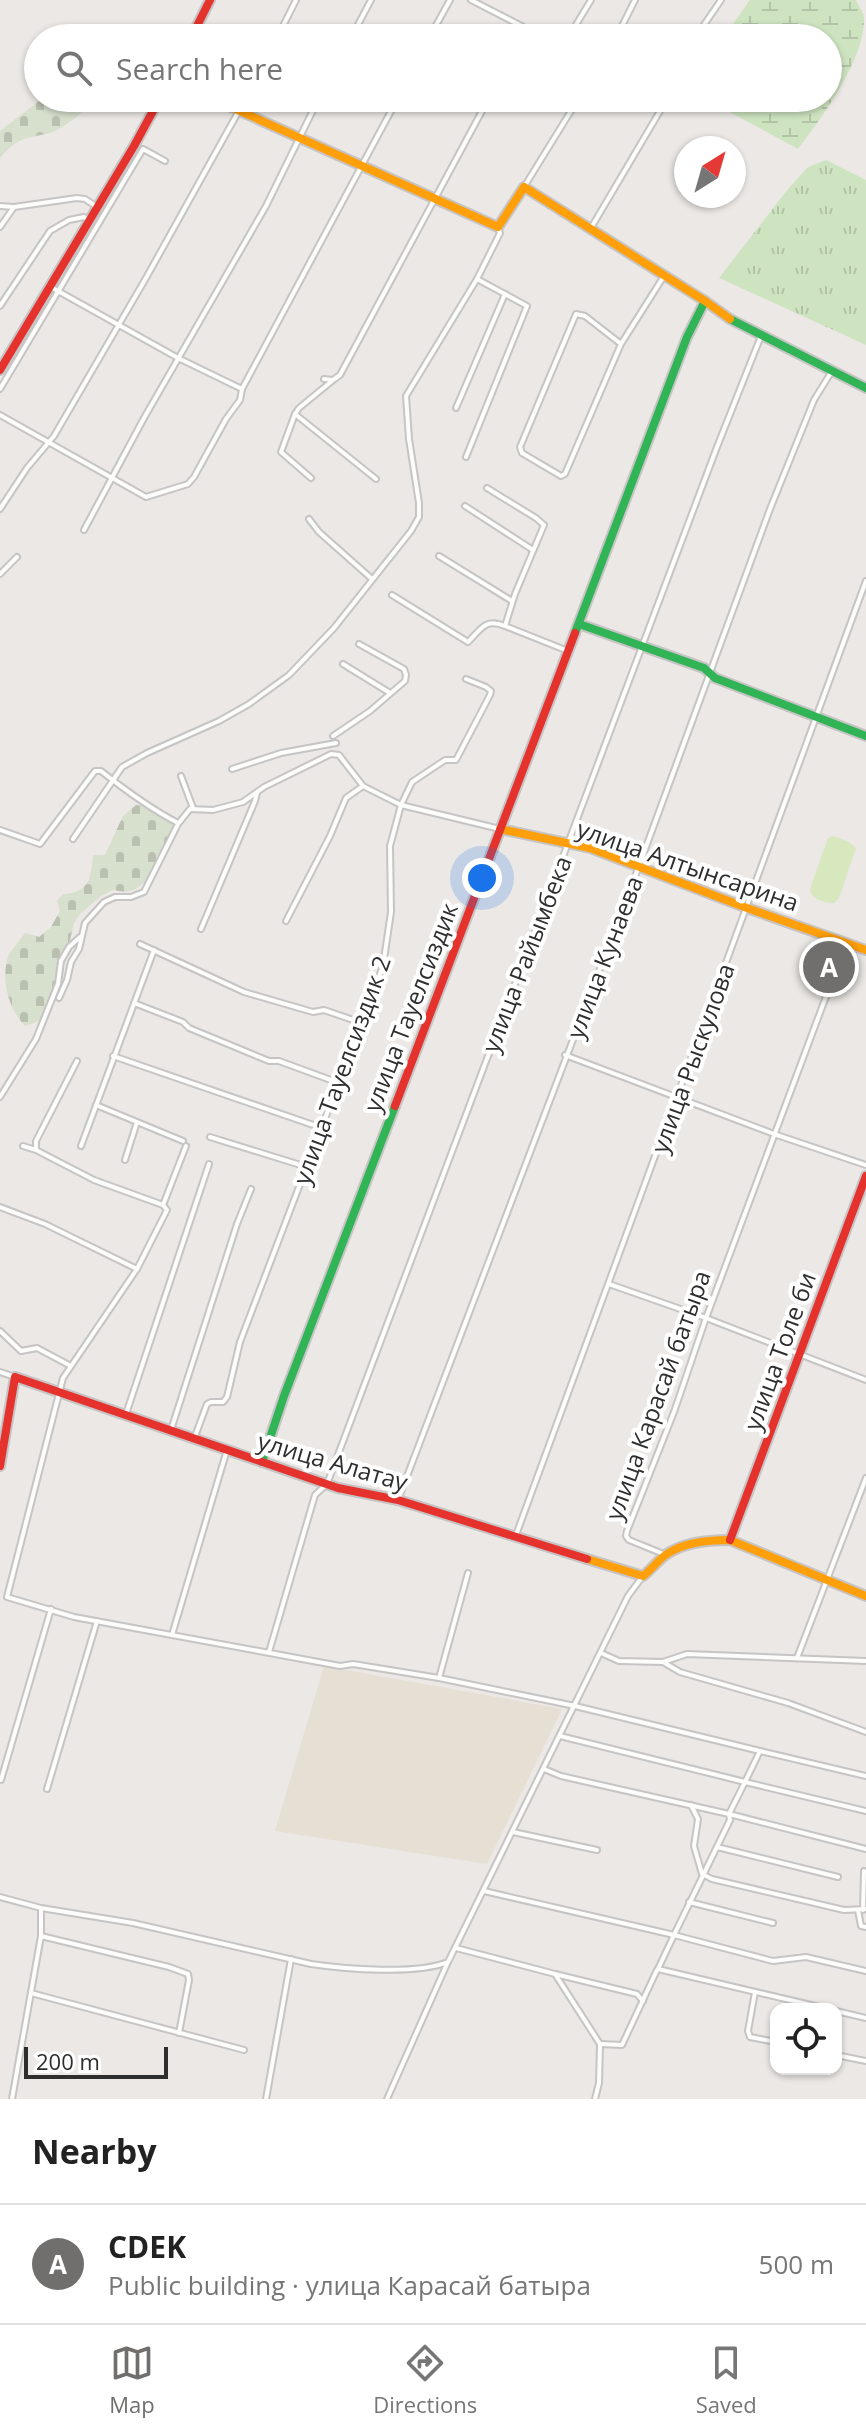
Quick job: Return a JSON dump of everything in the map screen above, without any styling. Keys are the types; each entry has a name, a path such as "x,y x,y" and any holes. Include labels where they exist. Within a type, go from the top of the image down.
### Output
{"street":[{"path":"198,24 210,0"},
{"path":"284,24 296,0"},
{"path":"358,24 371,0"},
{"path":"437,24 450,0"},
{"path":"471,0 520,24"},
{"path":"576,24 591,0"},
{"path":"623,24 635,0"},
{"path":"705,24 721,0"},
{"path":"0,370 152,112"},
{"path":"0,509 48,443 118,326 236,112"},
{"path":"73,839 112,786 122,767 219,721 260,697 289,675 334,628 404,541 419,517 406,396 477,279 500,233 498,227 437,198 241,112"},
{"path":"84,530 266,206 312,112"},
{"path":"0,415 146,497 188,484 240,400 242,389 391,112"},
{"path":"311,478 281,452 295,414 322,387 340,375 482,112"},
{"path":"498,227 570,112"},
{"path":"591,228 659,112"},
{"path":"0,389 143,149 165,161"},
{"path":"524,187 738,325 866,388"},
{"path":"0,206 14,207 77,198 97,207"},
{"path":"0,227 14,207"},
{"path":"0,306 50,231 69,220 84,217 89,220"},
{"path":"621,344 585,316 576,314 520,447 522,453 561,476 565,474 621,344 664,276"},
{"path":"466,457 527,306 477,279"},
{"path":"49,286 118,326 242,389"},
{"path":"456,408 505,294"},
{"name":"улица Тауелсиздик","path":"262,1462 289,1381 681,352 705,301"},
{"name":"улица Райымбека","path":"269,1652 315,1495 327,1484 761,336"},
{"name":"улица Кунаева","path":"398,1500 639,866 770,509 814,400 832,371"},
{"path":"324,379 333,380"},
{"path":"295,414 376,479"},
{"path":"487,488 544,525 505,626"},
{"path":"465,506 533,550"},
{"path":"309,519 319,532 372,579"},
{"path":"439,556 513,602"},
{"path":"0,574 17,557"},
{"name":"улица Рыскулова","path":"516,1535 866,581"},
{"path":"392,595 468,642 487,624 494,622 568,652"},
{"path":"579,624 704,668 715,678 866,736"},
{"path":"333,736 370,711 405,681 404,669 359,644"},
{"path":"343,664 390,693"},
{"name":"улица Тауелсиздик 2","path":"194,1439 207,1404 223,1402 227,1397 240,1342 383,966 391,912 390,846 401,805 412,782 445,760 456,760 491,691 466,679"},
{"path":"232,769 281,753 336,743"},
{"path":"193,808 213,810 232,807 264,787 331,754 339,755 363,786 348,794 286,921"},
{"path":"0,830 40,844 95,771 101,771 178,824"},
{"path":"181,776 193,808"},
{"name":"улица Алтынсарина","path":"363,786 401,805 590,848 866,950"},
{"path":"201,929 257,793"},
{"path":"59,998 85,923 104,902 115,897 140,895 148,887 178,824 193,808"},
{"path":"0,1097 36,1039 58,984 61,961 69,947 82,935"},
{"name":"улица Карасай батыра","path":"666,1555 626,1536 846,943"},
{"path":"140,944 244,992 313,1012 324,1010 362,1023"},
{"path":"81,1146 154,950"},
{"path":"134,1003 269,1061 279,1061 339,1083"},
{"path":"565,1055 774,1134 866,1165"},
{"path":"113,1056 322,1128"},
{"path":"36,1150 36,1141 77,1061"},
{"path":"96,1105 184,1144 163,1205"},
{"path":"125,1160 137,1122"},
{"path":"210,1137 307,1167"},
{"path":"23,1146 94,1180 163,1205 167,1210 137,1269 63,1378 7,1597 74,1617 341,1666 353,1664 439,1678 575,1706 866,1776"},
{"path":"126,1414 209,1164"},
{"name":"улица Толе би","path":"730,1540 866,1176"},
{"path":"171,1430 251,1189"},
{"path":"0,1207 45,1224 137,1269"},
{"path":"609,1284 866,1380"},
{"path":"0,1331 21,1351 37,1348 70,1366"},
{"path":"0,1372 15,1377 0,1466"},
{"name":"улица Алатау","path":"15,1377 327,1484 398,1500 643,1576"},
{"path":"172,1635 227,1450"},
{"path":"797,1658 866,1478"},
{"path":"387,2099 448,1962 628,1596 643,1576 666,1555 679,1548 730,1540 866,1596"},
{"path":"439,1678 468,1573"},
{"path":"1,1780 51,1609"},
{"path":"47,1789 97,1621"},
{"path":"601,1653 619,1661 663,1662 687,1654 866,1661"},
{"path":"663,1662 680,1672 788,1703 866,1732"},
{"path":"560,1736 866,1811"},
{"path":"600,2044 622,2045 760,1751"},
{"path":"544,1769 561,1776 866,1849"},
{"path":"691,1805 698,1819 694,1846 702,1874 844,1910 862,1909"},
{"path":"513,1832 597,1850"},
{"path":"717,1847 838,1877"},
{"path":"864,1871 861,1926 866,1927"},
{"path":"484,1891 773,1961 806,1957 866,1971"},
{"path":"0,1897 331,1967 434,1967 448,1962"},
{"path":"689,1902 773,1923"},
{"path":"15,2098 41,1936 41,1908"},
{"path":"41,1936 188,1974 179,2033"},
{"path":"456,1948 637,1994 643,2001"},
{"path":"266,2099 291,1959"},
{"path":"658,1969 802,2003"},
{"path":"555,1974 600,2044 599,2083 595,2099"},
{"path":"755,1992 748,2031 750,2037 770,2041"},
{"path":"31,1993 244,2050"},
{"path":"842,2012 866,2018"},
{"path":"842,2056 866,2061"}],"shaded area":[{"path":"324,1666 562,1709 487,1864 275,1831"}],"green space":[{"path":"750,0 856,0 864,17 858,51 842,83 842,24 733,24"},
{"path":"25,112 82,112 61,128 18,142 0,158 0,131"},
{"path":"730,112 825,112 798,149"},
{"path":"826,160 866,180 866,345 719,278 788,189 808,167"},
{"path":"136,805 147,807 175,824 146,881 136,889 126,892 113,890 101,896 80,914 57,967 55,985 41,1020 25,1026 14,1011 7,992 5,973 9,954 25,933 39,937 51,927 60,911 57,901 63,894 84,887 90,877 93,855 105,855 123,816"},
{"path":"833,836 856,848 839,898 834,903 816,898 810,889 828,838"}],"traffic: fast":[{"path":"575,633 687,337 705,301"},
{"path":"730,319 866,388"},
{"path":"579,624 704,668 715,678 866,736"},
{"path":"262,1462 284,1396 395,1106"}],"traffic: slow":[{"path":"242,112 498,227 524,187 730,319"},
{"path":"500,829 590,848 866,950"},
{"path":"587,1559 643,1576 664,1556 681,1547 706,1541 730,1540 866,1596"}],"traffic: jam":[{"path":"198,24 210,0"},
{"path":"0,370 152,112"},
{"path":"395,1106 575,633"},
{"path":"730,1540 866,1176"},
{"path":"0,1466 15,1377 338,1488 398,1500 587,1559"}],"place":[{"name":"CDEK","path":"829,967"}]}
